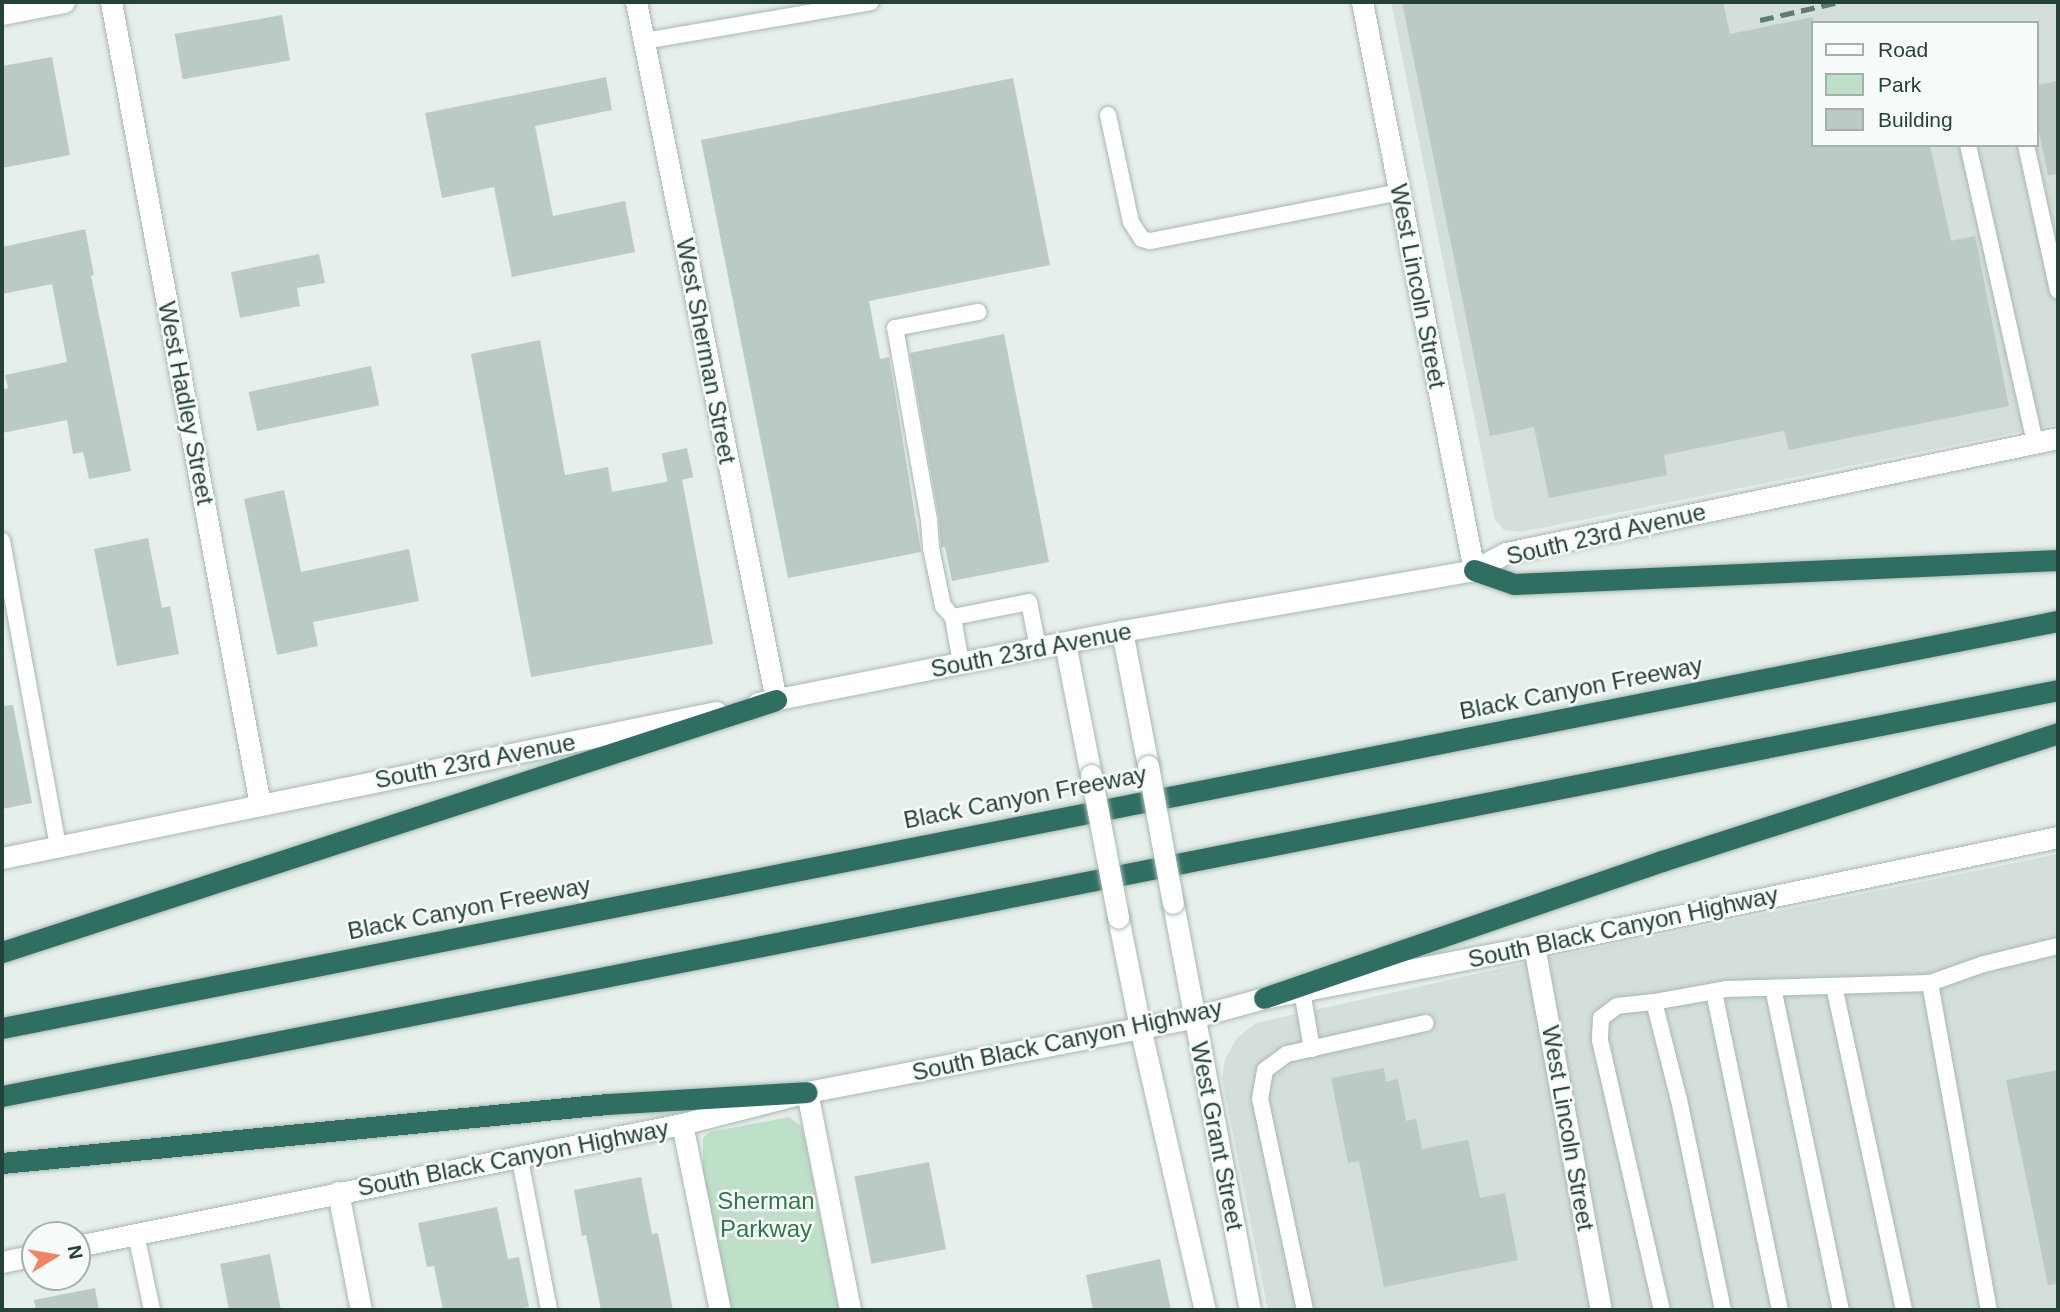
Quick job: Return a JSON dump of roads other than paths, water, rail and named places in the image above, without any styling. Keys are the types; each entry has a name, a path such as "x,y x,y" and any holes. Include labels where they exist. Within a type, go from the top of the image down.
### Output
{"highway":[{"path":"1474,570 1514,584 2058,560"},
{"name":"Black Canyon Freeway","path":"2,1028 2058,621"},
{"path":"2,1096 2058,691"},
{"path":"2,952 775,700"},
{"path":"1264,998 1649,865 2058,733"},
{"path":"2,1163 607,1104 807,1093"}],"main road":[{"path":"2,13 64,2"},
{"name":"West Hadley Street","path":"111,2 260,804"},
{"name":"West Sherman Street","path":"636,2 775,700"},
{"name":"West Lincoln Street","path":"1362,2 1474,570"},
{"name":"South 23rd Avenue","path":"2,859 260,804 1122,631 1474,570 1506,553 2058,438"},
{"name":"West Grant Street","path":"1122,631 1250,1310"},
{"name":"West Grant Street","path":"1065,643 1140,1027 1205,1310"},
{"name":"South Black Canyon Highway","path":"91,1244 681,1124 807,1093 1195,1017 1264,998 1534,946 2058,837"},
{"name":"West Lincoln Street","path":"1534,946 1601,1310"},
{"path":"807,1093 850,1310"},
{"path":"681,1124 720,1310"},
{"path":"338,1192 361,1310"},
{"path":"2,1262 21,1258"}],"lane":[{"path":"644,41 871,2"},
{"path":"1108,115 1131,222 1142,239 1150,241 1400,192"},
{"path":"1968,147 2035,443"},
{"path":"2026,147 2058,291"},
{"path":"961,663 953,617 943,606 931,548 929,520 895,328 978,312"},
{"path":"2,541 58,847"},
{"path":"953,617 1029,602 1038,648"},
{"path":"1662,1310 1601,1040 1601,1018 1617,1006 1714,992 1930,983 1984,964 2058,946"},
{"path":"1930,983 1988,1310"},
{"path":"1834,986 1904,1310"},
{"path":"1773,988 1841,1310"},
{"path":"1301,991 1312,1049"},
{"path":"1714,992 1780,1310"},
{"path":"1654,1002 1679,1100 1723,1310"},
{"path":"1305,1310 1261,1099 1265,1070 1287,1054 1426,1023"},
{"path":"519,1155 549,1310"},
{"path":"136,1234 152,1310"}],"railway":[{"path":"1760,20 1839,2"}],"park label":[{"name":"Sherman Parkway","path":"766,1215"}]}
